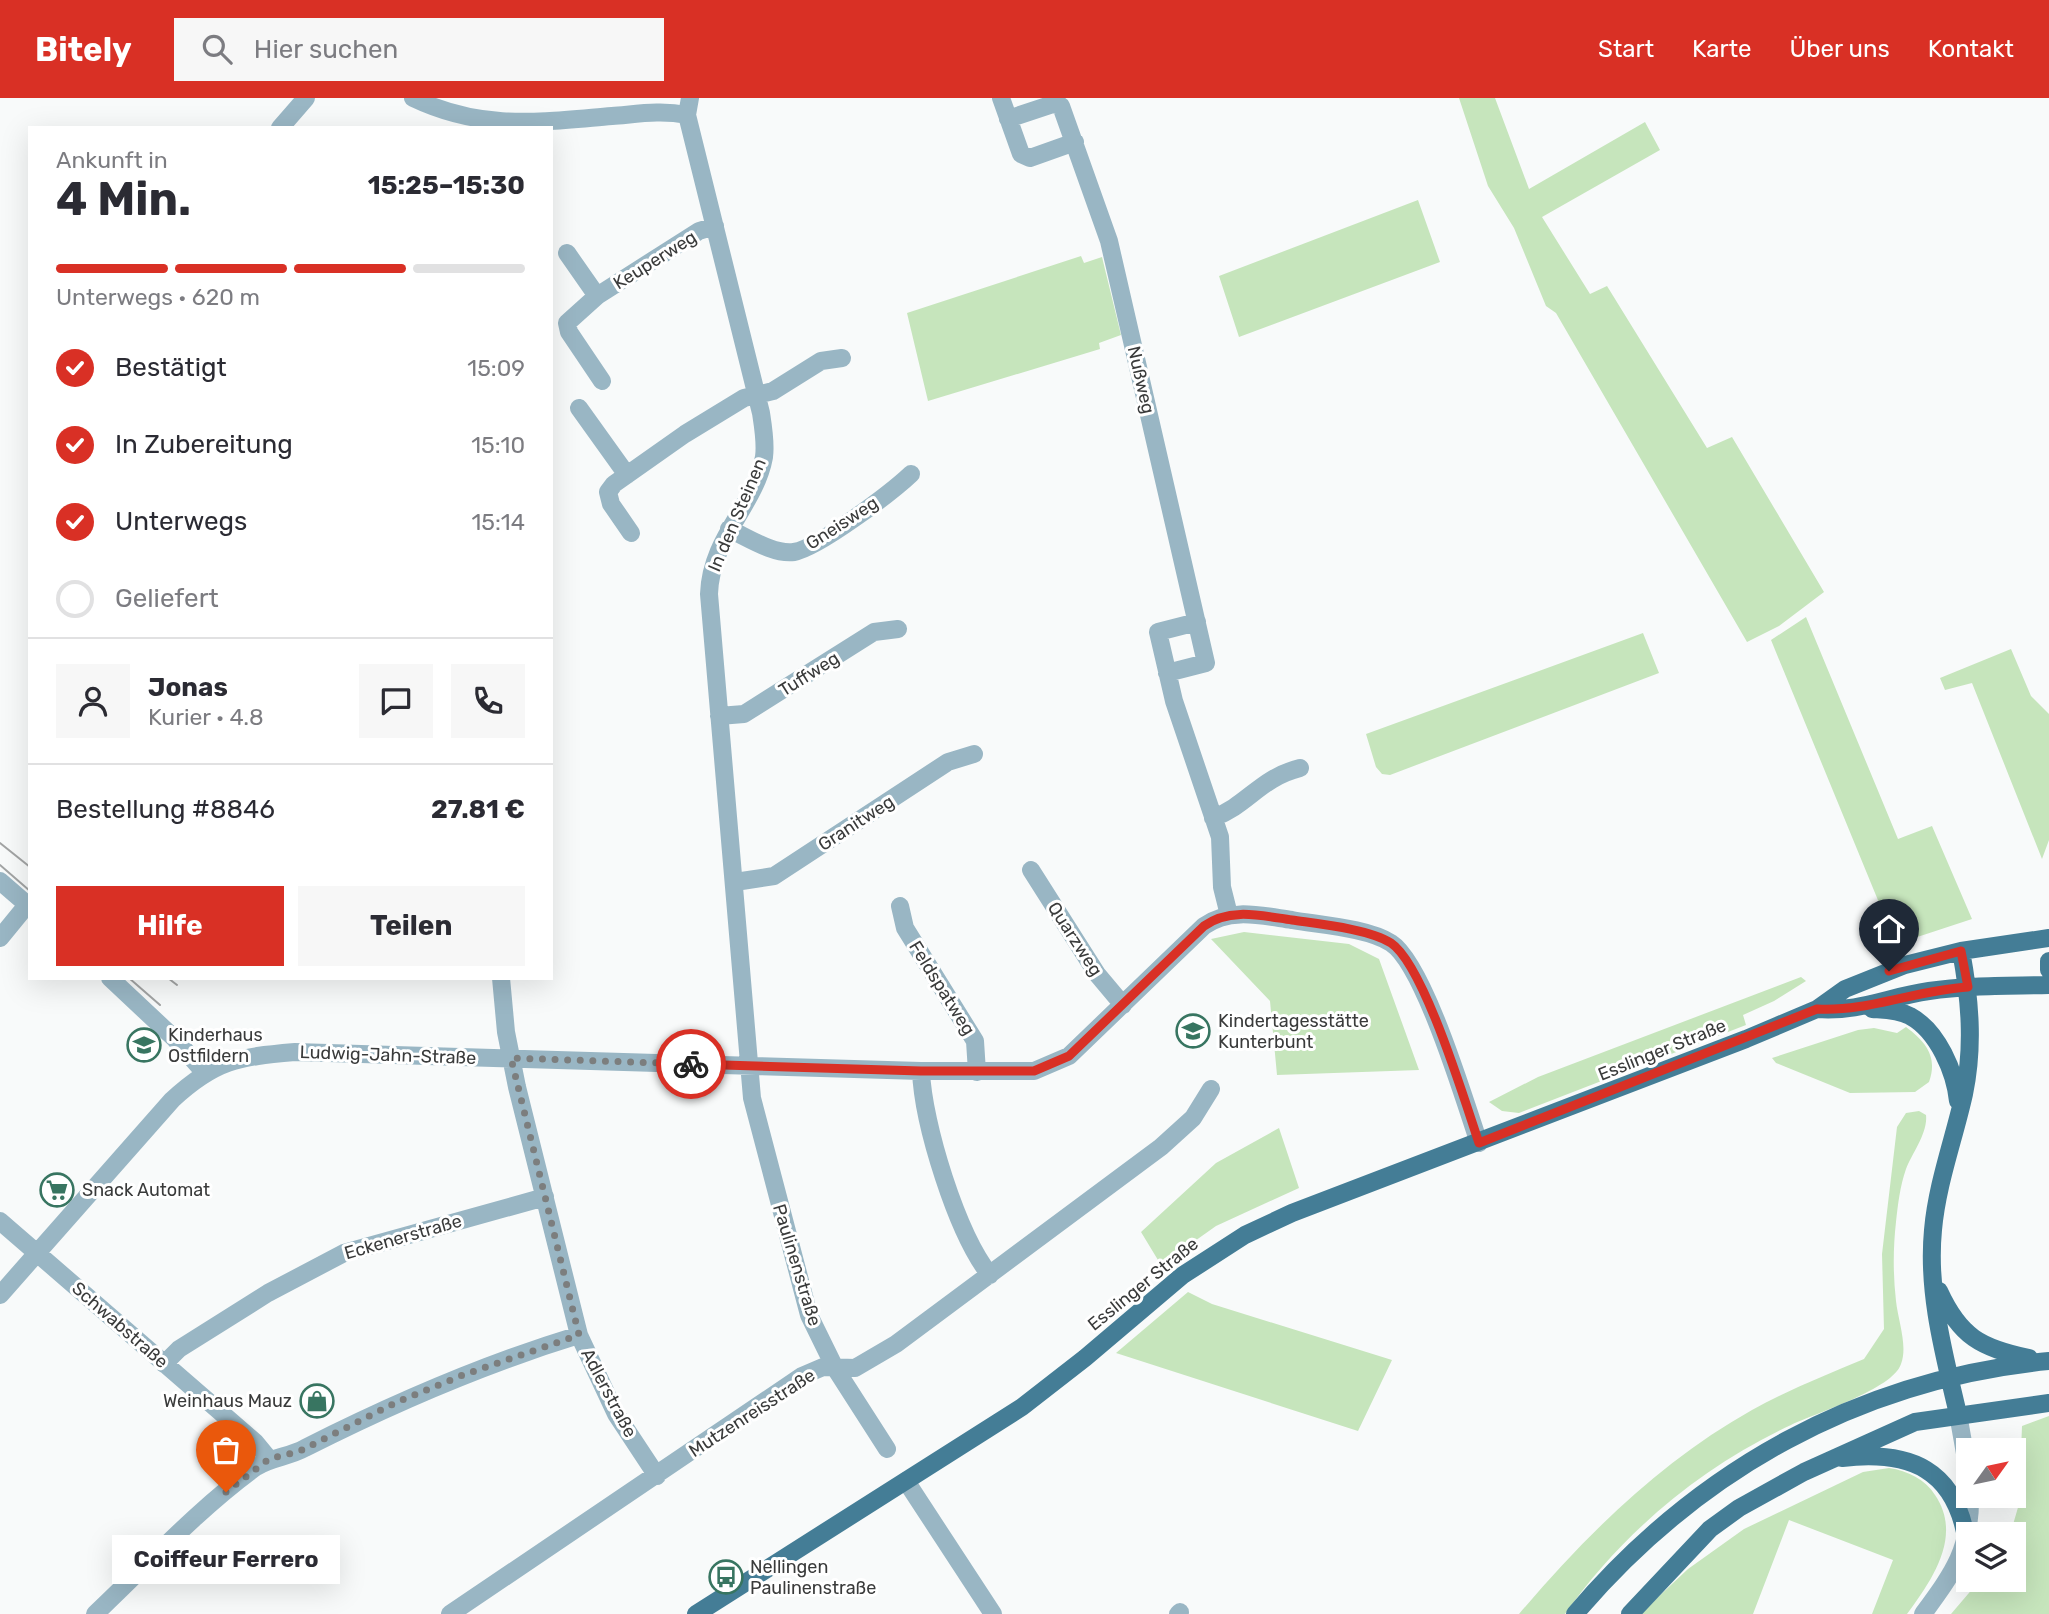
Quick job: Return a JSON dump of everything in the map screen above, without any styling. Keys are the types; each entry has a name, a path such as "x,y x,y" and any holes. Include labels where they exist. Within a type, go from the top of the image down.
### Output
{"main road":[{"name":"Esslinger Straße","path":"696,1614 1038,1396 1183,1275 1237,1239 1292,1213 1479,1143 1817,1009 1845,989 1889,971 1961,951 2049,938"},
{"path":"1958,1415 1932,1272 1936,1206 1969,1060 1968,987 1961,951"},
{"path":"2049,961 2049,970"},
{"name":"Esslinger Straße","path":"1817,1009 1861,1009 1907,995 1968,987 2049,985"},
{"path":"1861,1009 1902,1013 1924,1028 1951,1071 1959,1112"},
{"path":"1932,1272 1949,1313 1966,1333 1998,1351 2048,1361"},
{"path":"1575,1614 1644,1539 1727,1474 1796,1434 1900,1392 1950,1378 2048,1361"},
{"path":"1630,1614 1720,1521 1759,1496 1825,1462 1915,1422 2049,1403"},
{"path":"1825,1462 1878,1456 1904,1458 1922,1465 1936,1476 1949,1493 1959,1522"}],"street":[{"path":"282,126 306,98"},
{"path":"413,98 458,117 524,123 634,106 672,112 689,107"},
{"path":"1001,98 1017,147 1030,158 1075,142"},
{"name":"Nußweg","path":"1009,119 1053,104 1061,106 1110,241 1206,663 1167,673"},
{"name":"In den Steinen","path":"689,107 715,226 757,394 764,456 758,476 729,529 710,575 748,1066"},
{"name":"Keuperweg","path":"602,381 569,332 567,323 597,296 699,231 715,226"},
{"name":"Keuperweg","path":"567,253 597,296"},
{"path":"631,533 611,504 608,492 627,475 685,434 744,398 773,391 821,361 842,358"},
{"path":"579,408 627,475"},
{"name":"Gneisweg","path":"729,529 783,552 796,552 855,516 911,474"},
{"path":"1197,622 1158,632 1167,673 1223,854 1223,887 1229,915 1250,914 1317,924 1375,937 1395,946 1417,980 1479,1143"},
{"name":"Tuffweg","path":"719,716 744,714 874,632 898,629"},
{"name":"Granitweg","path":"735,882 774,876 948,762 974,754"},
{"path":"1213,818 1227,813 1273,776 1300,768"},
{"name":"Quarzweg","path":"1031,870 1097,974 1123,1006"},
{"path":"0,881 28,905"},
{"name":"Feldspatweg","path":"900,906 905,928 975,1041 977,1072"},
{"path":"0,938 28,907"},
{"name":"Ludwig-Jahn-Straße","path":"204,1072 248,1057 295,1052 1020,1073 1056,1064 1069,1056 1204,926 1229,915"},
{"path":"0,1295 172,1100 204,1072 175,1039 112,980"},
{"name":"Adlerstraße","path":"501,980 511,1058 579,1335 615,1414 657,1476"},
{"name":"Paulinenstraße","path":"748,1066 752,1098 795,1272 809,1315 835,1368 887,1449"},
{"path":"921,1071 922,1089 944,1174 966,1235 990,1275"},
{"name":"Mutzenreisstraße","path":"450,1614 802,1376 815,1369 855,1368 885,1350 1161,1147 1194,1118 1211,1089"},
{"name":"Eckenerstraße","path":"164,1364 179,1349 248,1306 344,1253 545,1198"},
{"name":"Schwabstraße","path":"0,1221 256,1443 269,1459"},
{"path":"95,1614 213,1503 269,1459 300,1451 386,1407 448,1380 579,1335"},
{"path":"1958,1415 1962,1438"},
{"path":"906,1481 993,1614"},
{"path":"1923,1614 1956,1565"}],"green space":[{"path":"1459,98 1495,98 1529,189 1645,122 1660,150 1542,217 1590,294 1607,286 1707,448 1732,437 1824,592 1779,626 1747,642 1556,313 1546,306 1514,228 1488,186"},
{"path":"1418,200 1440,262 1239,337 1219,276"},
{"path":"1081,256 1084,263 1102,257 1121,335 1099,343 1100,349 928,401 907,313"},
{"path":"1806,617 1898,839 1932,826 1972,919 1896,944 1771,640"},
{"path":"1643,633 1659,673 1390,775 1382,774 1376,767 1366,734"},
{"path":"2011,649 2031,696 2049,714 2049,840 2042,859 1972,683 1945,690 1940,678"},
{"path":"1244,932 1349,944 1379,959 1419,1070 1277,1075 1270,1001 1211,939"},
{"path":"1801,977 1806,981 1774,1001 1743,1015 1746,1025 1519,1113 1502,1111 1489,1102 1538,1077"},
{"path":"1906,1027 1924,1044 1932,1065 1929,1082 1915,1092 1850,1093 1776,1063 1772,1058 1858,1030 1874,1028 1897,1033"},
{"path":"1919,1111 1926,1115 1926,1122 1904,1175 1895,1232 1895,1291 1903,1357 1895,1373 1869,1391 1758,1442 1695,1482 1666,1505 1612,1556 1565,1614 1519,1614 1571,1556 1626,1501 1687,1452 1752,1410 1864,1359 1884,1329 1882,1254 1897,1127 1906,1113"},
{"path":"1279,1128 1299,1188 1216,1226 1161,1265 1141,1232 1216,1163"},
{"path":"1188,1292 1212,1304 1392,1360 1358,1431 1116,1353"},
{"path":"2049,1416 2049,1614 1951,1614 1970,1592 2026,1592 2026,1522 2014,1522 2018,1508 2026,1508 2026,1438 2022,1438 2022,1426"},
{"path":"1889,1468 1903,1471 1926,1484 1943,1510 1946,1526 1941,1557 1926,1587 1907,1614 1872,1614 1893,1560 1789,1520 1753,1614 1640,1614 1688,1569 1744,1529 1863,1472"}],"tram line":[{"path":"0,843 28,865"},
{"path":"0,865 28,889"},
{"path":"131,980 160,1005"},
{"path":"171,980 177,985"}],"way so far":[{"path":"226,1492 269,1459 300,1451 397,1402 463,1375 579,1335 511,1058 691,1064"}],"place":[{"name":"Kindertagesstätte Kunterbunt","path":"1193,1031"},
{"name":"Kinderhaus Ostfildern","path":"144,1045"},
{"name":"Snack Automat","path":"57,1190"},
{"name":"Weinhaus Mauz","path":"317,1401"},
{"name":"Coiffeur Ferrero","path":"226,1492"},
{"name":"Nellingen Paulinenstraße","path":"726,1577"}],"route":[{"path":"691,1064 921,1071 1034,1071 1056,1064 1069,1056 1123,1006 1175,951 1210,921 1218,917 1250,914 1364,934 1395,946 1417,980 1479,1143 1817,1009 1861,1009 1907,995 1968,987 1961,951 1889,971"}]}
